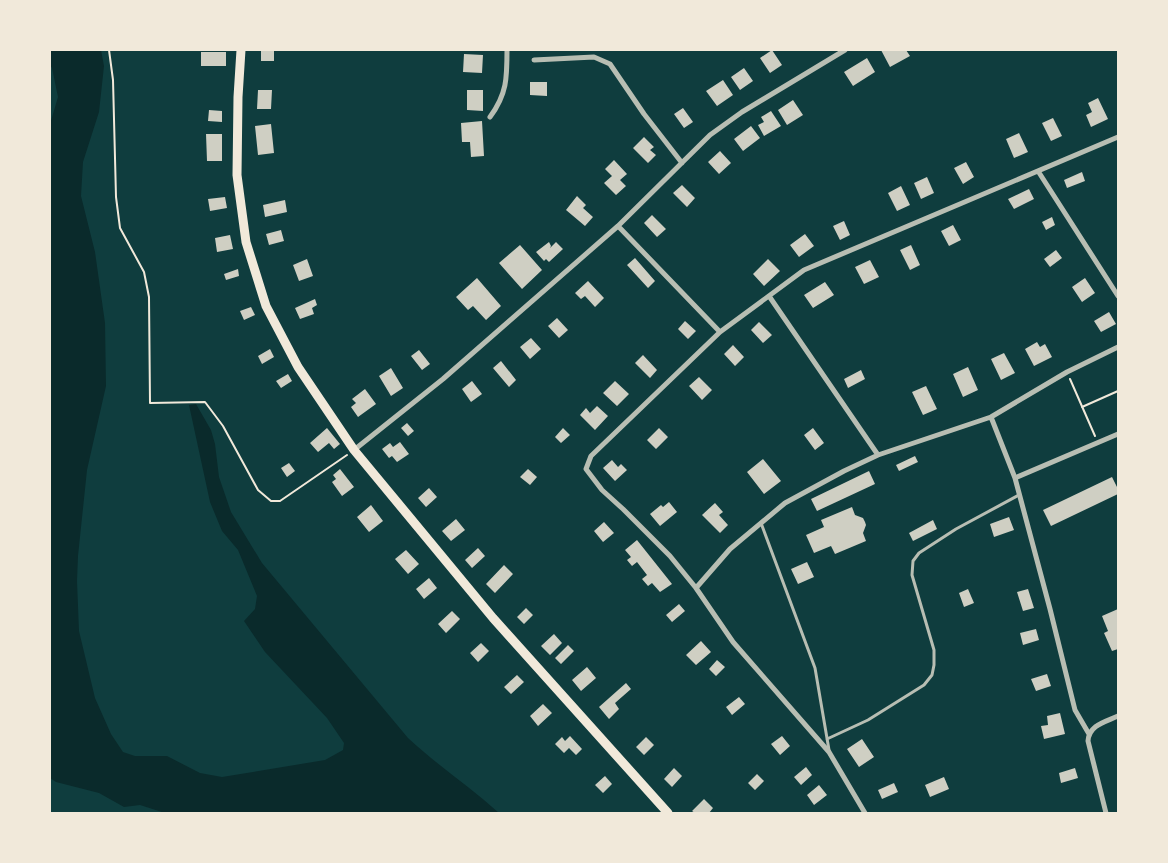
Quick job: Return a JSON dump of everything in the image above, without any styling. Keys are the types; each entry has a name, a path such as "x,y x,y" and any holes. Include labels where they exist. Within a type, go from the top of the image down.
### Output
{"main road":[{"path":"241,50 237,175 246,242 266,306 298,367 354,450 493,618 668,813"}],"street":[{"path":"490,118 500,103 507,77 507,50"},
{"path":"354,450 443,379 618,226 710,135 742,112 845,50"},
{"path":"534,60 594,57 610,64 644,114 682,163"},
{"path":"865,813 829,752 733,642 696,588 670,556 596,482 586,468 590,456 720,332 804,270 1118,136"},
{"path":"1038,171 1118,296"},
{"path":"618,226 720,332"},
{"path":"769,296 878,454"},
{"path":"696,588 730,549 760,522 785,504 878,454 991,417 1067,372 1118,347"},
{"path":"991,417 1015,478 1075,710 1089,734"},
{"path":"1015,478 1118,434"},
{"path":"1106,813 1088,741 1089,734 1093,728 1118,716"}],"lane":[{"path":"827,739 868,720 924,685 932,675 934,650 912,575 914,561 919,553 956,529 1019,495"},
{"path":"760,522 816,668 829,752"}],"path":[{"path":"109,50 113,80 116,196 120,228 144,272 149,296 150,403 205,402 224,426 258,490 271,501 280,501 354,450"},
{"path":"1067,372 1098,443"},
{"path":"1082,407 1118,390"}],"water":[{"path":"50,50 101,50 104,66 99,112 83,162 81,196 95,252 105,323 106,386 87,470 77,581 79,631 95,698 111,734 123,752 135,756 167,756 200,773 222,777 325,760 343,750 344,743 327,718 265,652 244,621 255,609 257,596 238,550 222,531 210,502 189,405 196,404 211,430 215,444 219,477 231,512 262,563 408,738 499,813 165,813 140,805 124,807 99,793 56,782 50,778 50,124 58,97 50,65"}],"building":[{"path":"261,50 274,50 274,61 261,61"},
{"path":"772,50 782,65 770,73 760,58"},
{"path":"881,50 906,50 910,56 890,67"},
{"path":"201,52 226,52 226,66 201,66"},
{"path":"464,54 483,55 482,73 463,72"},
{"path":"867,58 875,72 853,86 844,72"},
{"path":"744,68 753,81 740,90 731,77"},
{"path":"723,80 733,95 717,106 706,91"},
{"path":"530,82 547,82 547,96 530,95"},
{"path":"258,90 272,90 271,109 257,109"},
{"path":"467,90 483,90 483,111 467,110"},
{"path":"1098,98 1108,119 1091,127 1086,115 1092,112 1088,103"},
{"path":"793,100 803,115 787,125 778,110"},
{"path":"683,108 693,122 684,128 674,114"},
{"path":"209,110 222,111 222,122 208,121"},
{"path":"771,111 781,126 764,136 758,125 764,122 761,117"},
{"path":"1053,118 1062,136 1051,141 1042,123"},
{"path":"482,121 484,156 471,157 470,142 462,142 461,123"},
{"path":"271,124 274,153 258,155 255,126"},
{"path":"751,126 760,138 743,151 734,139"},
{"path":"1019,133 1028,152 1014,158 1006,139"},
{"path":"206,134 222,134 222,161 207,161"},
{"path":"644,137 654,147 650,150 656,155 648,163 633,148"},
{"path":"720,151 731,163 719,174 708,162"},
{"path":"614,160 627,174 620,180 626,186 616,195 604,183 612,176 605,169"},
{"path":"966,162 974,177 963,184 954,168"},
{"path":"1082,172 1085,181 1067,188 1064,180"},
{"path":"927,177 934,193 921,199 914,183"},
{"path":"682,185 695,198 687,207 673,193"},
{"path":"901,186 910,205 897,211 888,193"},
{"path":"1029,189 1034,199 1014,209 1008,199"},
{"path":"577,196 586,205 583,208 593,217 585,226 566,210"},
{"path":"225,197 227,208 210,211 208,199"},
{"path":"285,200 287,212 265,217 263,205"},
{"path":"652,215 666,229 657,237 644,223"},
{"path":"1052,217 1055,225 1046,230 1042,222"},
{"path":"844,221 850,235 840,240 833,226"},
{"path":"953,225 961,240 949,246 941,231"},
{"path":"281,230 284,241 269,245 266,234"},
{"path":"805,234 814,246 799,257 790,245"},
{"path":"230,235 233,249 217,252 215,238"},
{"path":"549,242 550,248 556,242 563,249 549,262 546,259 544,261 536,252"},
{"path":"520,245 542,270 522,289 499,263"},
{"path":"911,245 920,265 910,270 900,250"},
{"path":"1056,250 1062,258 1050,267 1044,259"},
{"path":"635,258 655,281 648,288 627,265"},
{"path":"307,259 313,276 299,281 293,265"},
{"path":"768,259 780,271 764,286 753,274"},
{"path":"870,260 879,277 864,284 855,267"},
{"path":"238,269 239,276 226,280 224,274"},
{"path":"477,278 501,306 486,320 473,306 468,310 456,297"},
{"path":"1085,278 1095,293 1082,302 1072,287"},
{"path":"588,281 604,298 595,307 585,296 581,299 575,293"},
{"path":"825,282 834,295 813,308 804,295"},
{"path":"315,299 317,305 312,308 314,314 300,319 295,308"},
{"path":"251,307 255,315 244,320 240,311"},
{"path":"1109,312 1116,324 1101,332 1094,321"},
{"path":"557,318 568,330 559,338 548,326"},
{"path":"685,321 696,331 688,339 678,329"},
{"path":"759,322 772,335 763,343 751,330"},
{"path":"531,338 541,349 530,359 520,347"},
{"path":"1037,342 1040,347 1045,344 1052,357 1034,366 1025,349"},
{"path":"733,345 744,357 735,366 724,354"},
{"path":"270,349 274,357 262,364 258,356"},
{"path":"419,350 430,364 422,370 411,356"},
{"path":"1004,353 1015,373 1001,380 991,359"},
{"path":"643,355 657,370 650,378 635,363"},
{"path":"501,361 516,380 509,387 493,368"},
{"path":"968,367 978,390 963,397 953,374"},
{"path":"391,368 403,388 391,396 379,376"},
{"path":"861,370 865,379 848,388 844,379"},
{"path":"288,374 292,381 281,388 276,381"},
{"path":"699,377 712,390 702,400 689,386"},
{"path":"472,381 482,394 471,402 462,389"},
{"path":"615,381 629,394 617,406 603,393"},
{"path":"926,386 937,409 923,415 912,392"},
{"path":"365,389 376,404 358,417 351,407 356,403 352,399"},
{"path":"597,406 608,416 595,430 580,415 586,408 590,413"},
{"path":"407,423 414,431 408,436 401,428"},
{"path":"327,428 340,444 334,449 329,443 318,452 310,443"},
{"path":"563,428 570,435 561,443 555,437"},
{"path":"659,428 668,437 656,449 647,440"},
{"path":"813,428 824,443 815,450 804,435"},
{"path":"400,442 409,454 397,462 392,456 389,458 382,449 390,443 393,447"},
{"path":"915,456 918,462 899,471 896,465"},
{"path":"763,459 781,481 764,494 747,472"},
{"path":"612,460 618,467 621,464 627,470 615,481 603,468"},
{"path":"289,463 295,471 287,477 281,468"},
{"path":"340,469 354,487 342,496 332,482 336,479 333,475"},
{"path":"528,469 537,477 530,485 520,477"},
{"path":"869,471 875,484 817,511 811,499"},
{"path":"1112,477 1118,489 1118,494 1051,526 1043,510"},
{"path":"429,488 437,497 426,507 418,498"},
{"path":"669,502 677,512 660,526 650,514 661,505 663,507"},
{"path":"715,503 723,512 719,515 728,525 720,533 702,515"},
{"path":"371,505 383,521 369,532 357,517"},
{"path":"852,507 855,515 863,518 865,522 866,525 863,533 866,541 835,554 831,546 814,553 806,535 824,527 821,520"},
{"path":"1009,517 1014,530 994,537 990,524"},
{"path":"456,519 465,530 451,541 442,531"},
{"path":"933,520 937,529 913,541 909,533"},
{"path":"604,522 614,533 603,542 594,531"},
{"path":"637,540 672,584 660,592 652,583 648,586 642,579 647,575 637,562 632,566 627,560 631,557 625,550"},
{"path":"478,548 485,556 472,568 465,560"},
{"path":"406,550 419,564 408,574 395,559"},
{"path":"807,562 814,577 798,584 791,569"},
{"path":"504,565 513,574 495,593 486,584"},
{"path":"429,578 437,588 424,599 416,589"},
{"path":"968,589 974,603 964,607 959,593"},
{"path":"1028,589 1034,608 1023,611 1017,592"},
{"path":"679,604 685,611 672,622 666,615"},
{"path":"526,608 533,615 524,624 517,617"},
{"path":"1118,609 1118,649 1112,651 1104,633 1108,631 1102,616"},
{"path":"452,611 460,619 446,633 438,624"},
{"path":"1036,629 1039,640 1023,645 1020,633"},
{"path":"554,634 562,643 550,655 541,646"},
{"path":"701,641 711,652 696,665 686,655"},
{"path":"481,643 489,651 478,662 470,653"},
{"path":"568,645 574,651 561,664 555,658"},
{"path":"717,660 725,667 716,676 709,669"},
{"path":"587,667 596,678 581,691 572,680"},
{"path":"1047,674 1051,686 1036,691 1031,679"},
{"path":"517,675 524,682 511,694 504,687"},
{"path":"626,683 631,689 615,703 619,709 609,719 599,707"},
{"path":"739,697 745,704 732,715 726,707"},
{"path":"543,704 552,713 538,726 530,716"},
{"path":"1060,713 1065,734 1044,739 1041,726 1048,725 1047,716"},
{"path":"570,736 582,749 576,755 569,748 564,753 555,744 562,737 565,741"},
{"path":"782,736 790,746 780,755 771,744"},
{"path":"646,737 654,745 644,755 636,747"},
{"path":"862,739 874,757 859,767 847,749"},
{"path":"806,767 812,775 801,785 794,777"},
{"path":"674,768 682,776 672,787 664,779"},
{"path":"1075,768 1078,778 1061,783 1059,773"},
{"path":"757,774 764,781 755,790 748,783"},
{"path":"605,776 612,784 603,793 595,785"},
{"path":"944,777 949,789 930,797 925,785"},
{"path":"894,783 898,792 882,799 878,790"},
{"path":"819,785 827,795 814,805 807,795"},
{"path":"704,799 713,808 709,813 695,813 692,811"}]}
